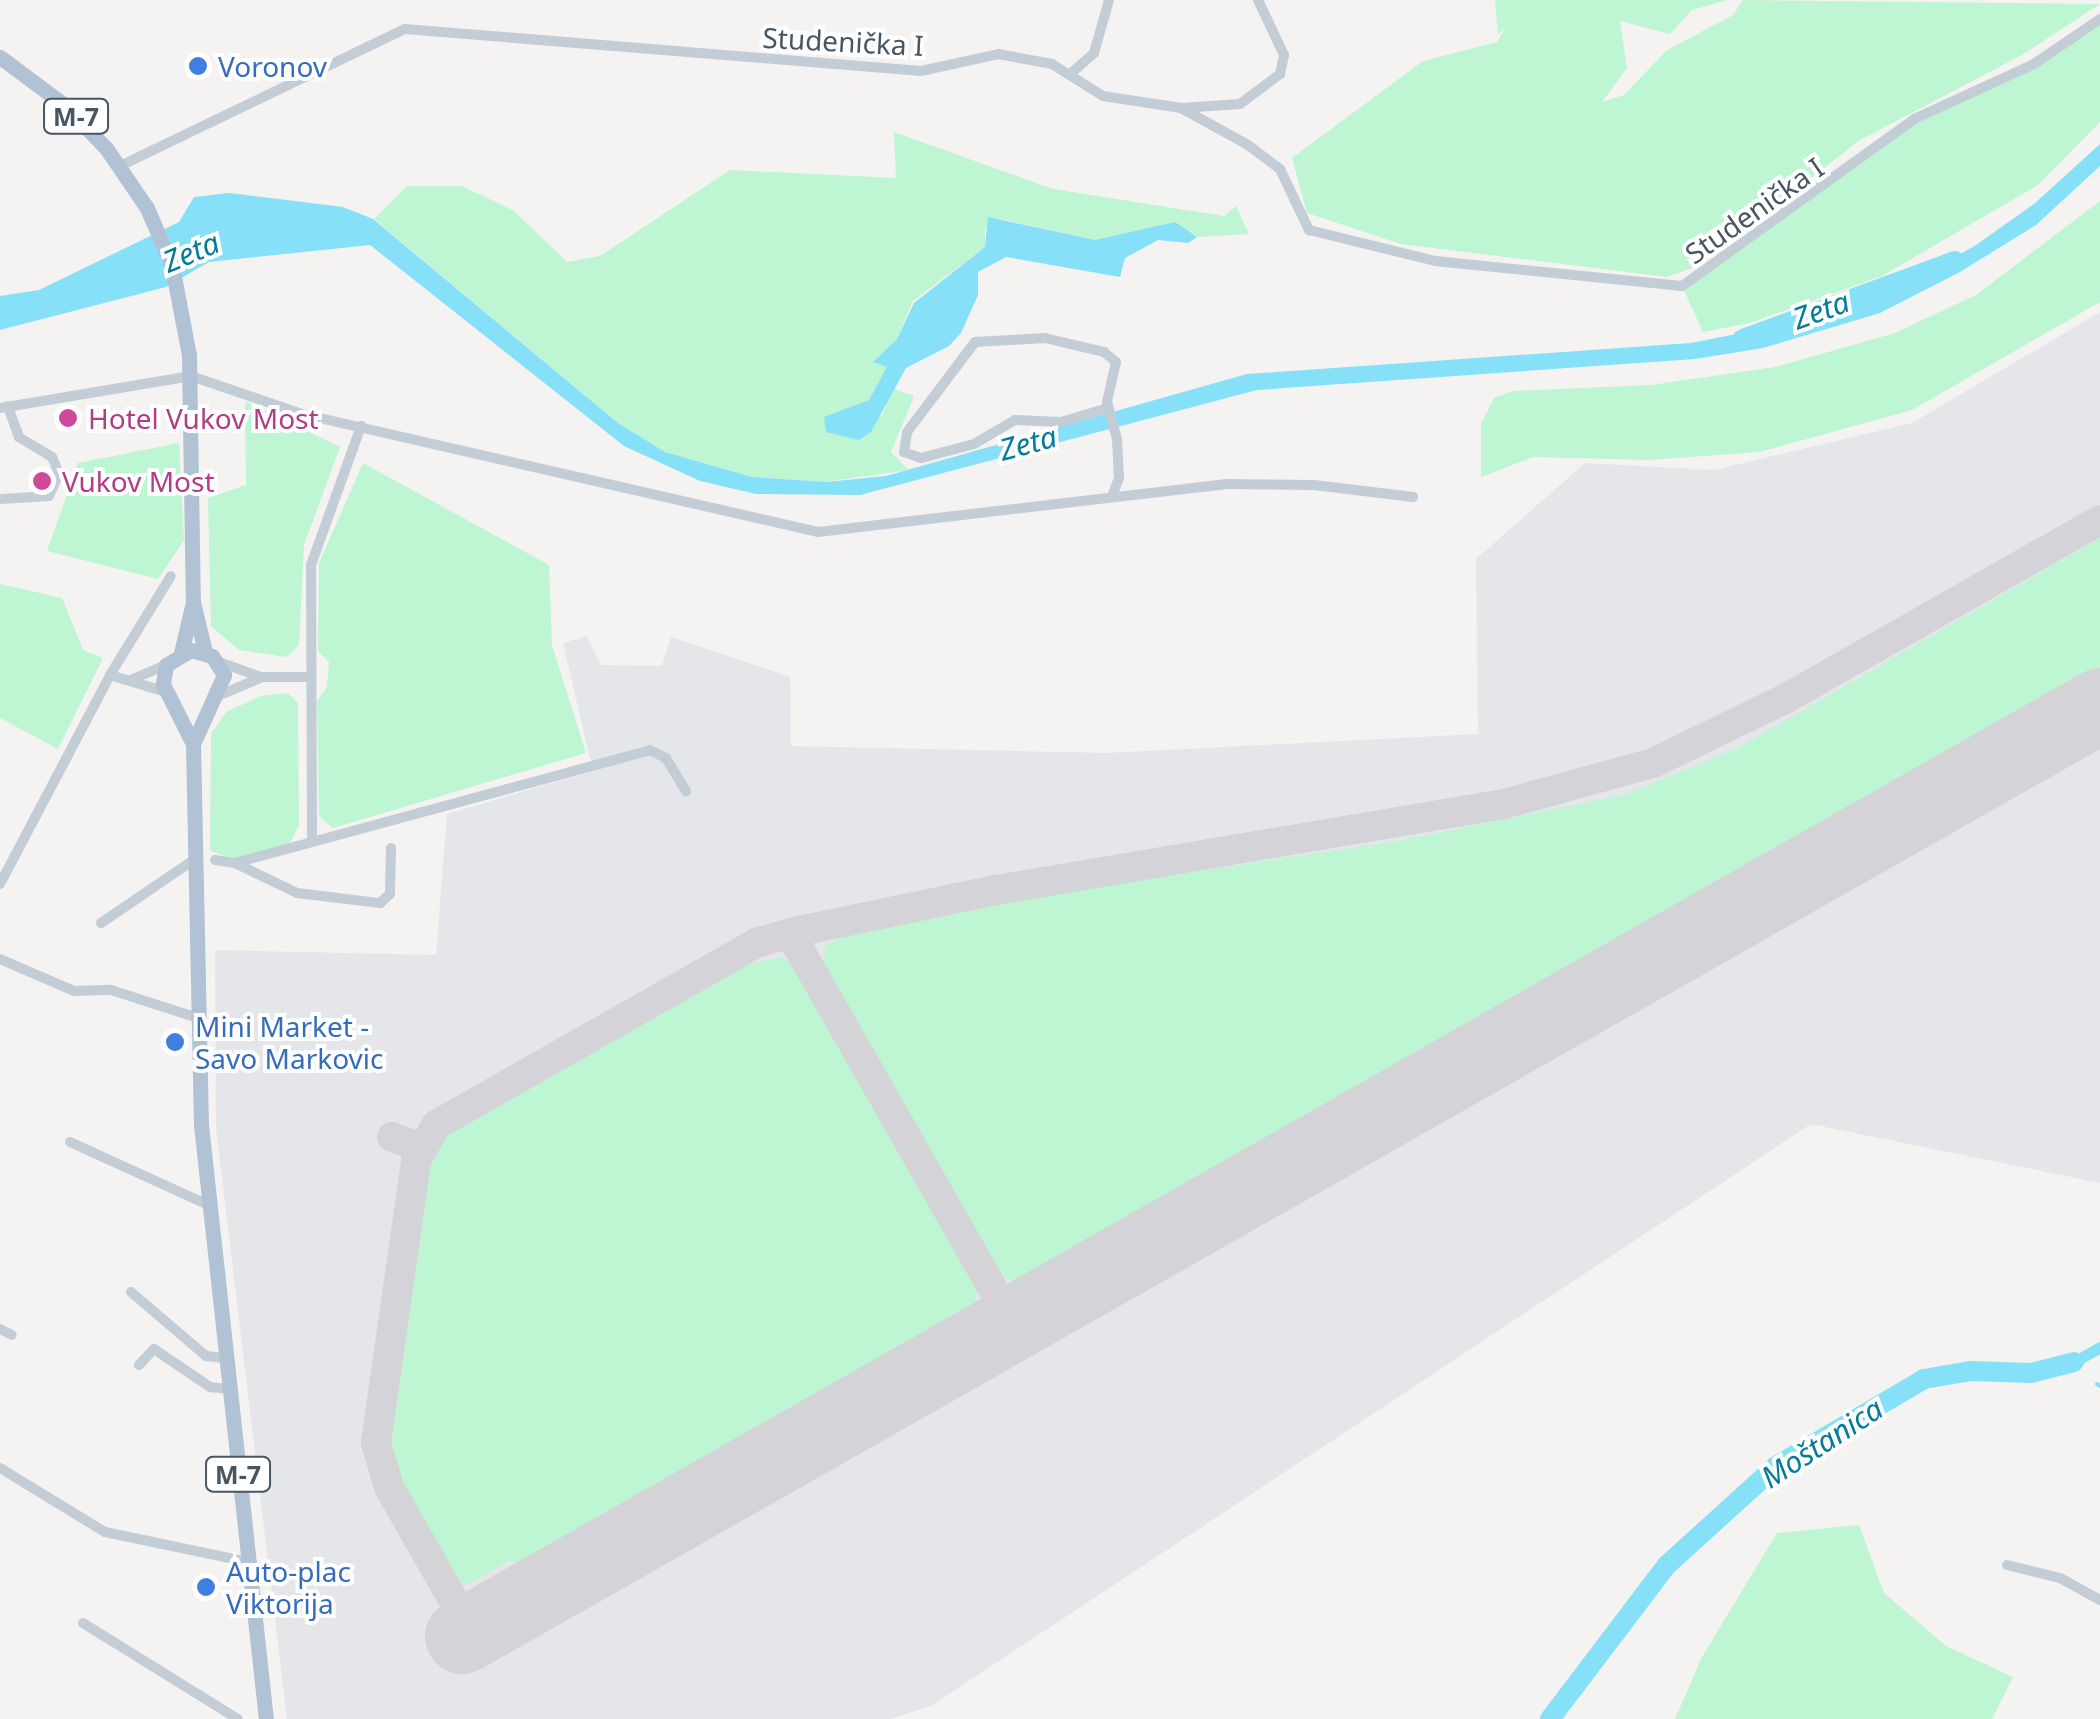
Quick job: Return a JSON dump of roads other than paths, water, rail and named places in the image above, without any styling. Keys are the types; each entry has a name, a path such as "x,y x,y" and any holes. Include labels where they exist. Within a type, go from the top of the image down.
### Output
{"main road":[{"name":"M-7","path":"0,58 70,110 120,166 160,236 182,306 191,376 194,602 181,653"},
{"name":"M-7","path":"194,602 212,657 224,675 194,744"},
{"path":"166,692 166,665 181,653 212,657"},
{"name":"M-7","path":"166,692 179,706 194,744 196,1016 208,1205 266,1719"},
{"path":"179,706 213,701"}],"street":[{"path":"1069,74 1094,53 1109,0"},
{"path":"1181,108 1240,104 1280,74 1279,38 1258,0"},
{"name":"Studenička I","path":"120,166 404,29 921,71 998,54 1069,74 1103,96 1181,108 1265,154 1293,188 1309,230 1435,261 1682,286 1914,119 2034,64 2100,18"},
{"path":"1108,410 1061,422 1015,420 974,444 921,458 904,452 907,432 961,354 982,339 1026,335 1113,356 1108,410 1117,440 1118,478 1112,496"},
{"path":"0,499 49,496 60,474 52,457 19,437 4,407 191,376 302,414 818,532 1006,515 1112,496 1268,484 1413,497"},
{"path":"312,842 311,565 361,426"},
{"path":"0,884 110,675 172,576"},
{"path":"212,657 260,678 310,677"},
{"path":"132,680 166,665"},
{"path":"110,675 166,692"},
{"path":"213,701 260,678"},
{"path":"236,863 650,750 666,758 686,792"},
{"path":"214,860 236,863 297,893 380,903 390,894 391,848"},
{"path":"101,924 194,859"},
{"path":"0,959 74,991 111,990 196,1016"},
{"path":"70,1142 208,1205"},
{"path":"131,1292 206,1356 225,1358"},
{"path":"0,1329 12,1334"},
{"path":"139,1365 154,1348 210,1386 228,1390"},
{"path":"0,1468 106,1532 248,1562"},
{"path":"2007,1564 2060,1578 2100,1600"},
{"path":"83,1623 238,1719"}],"water":[{"path":"2100,144 2100,166 2036,225 1960,272 1880,313 1763,348 1695,359 1257,390 860,495 756,494 700,481 624,446 370,245 209,262 166,287 0,330 0,296 39,290 179,222 194,197 229,193 343,207 373,219 618,423 665,452 752,477 826,482 886,476 1247,374 1691,343 1798,322 1913,281 1976,245 2034,204"},
{"path":"988,217 1095,240 1175,222 1197,237 1188,243 1158,240 1125,258 1120,277 1006,257 978,272 978,295 961,333 949,346 906,368 871,432 859,440 826,432 824,417 869,400 887,367 873,362 897,339 914,303 985,247"}],"waterway":[{"name":"Zeta","path":"1743,339 1955,261"},
{"path":"2074,1362 2100,1347"},
{"name":"Moštanica","path":"1550,1719 1667,1565 1776,1466 1924,1379 1971,1371 2031,1373 2074,1362"}],"place":[{"name":"Voronov","path":"198,66"},
{"name":"Hotel Vukov Most","path":"68,418"},
{"name":"Vukov Most","path":"42,481"},
{"name":"Mini Market - Savo Markovic","path":"175,1042"},
{"name":"Auto-plac Viktorija","path":"206,1587"}]}
